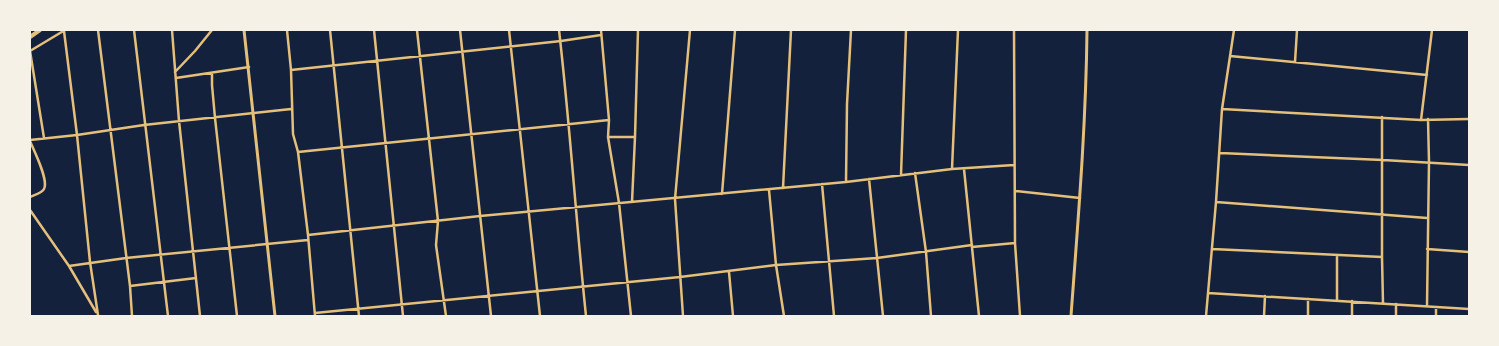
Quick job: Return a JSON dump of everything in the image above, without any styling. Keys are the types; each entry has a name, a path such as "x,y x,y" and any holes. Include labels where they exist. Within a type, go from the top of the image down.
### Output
{"main road":[{"path":"30,37 40,30"}],"street":[{"path":"44,138 30,51 65,30 90,262 99,315"},
{"path":"98,30 130,286 132,316"},
{"path":"134,30 144,125 168,316"},
{"path":"172,30 179,121 200,316"},
{"path":"175,72 212,30"},
{"path":"244,30 275,316"},
{"path":"287,30 291,70 293,137 298,152 308,235 315,314 402,303 729,272 776,265 877,258 972,246 1015,243"},
{"path":"330,30 359,316"},
{"path":"374,30 403,316"},
{"path":"417,30 438,221 436,245 446,316"},
{"path":"460,30 491,316"},
{"path":"509,30 521,128 540,316"},
{"path":"559,30 586,316"},
{"path":"601,30 609,120 608,137 619,203 631,316"},
{"path":"632,202 638,30"},
{"path":"683,316 675,199 690,30"},
{"path":"722,194 735,30"},
{"path":"783,188 791,30"},
{"path":"846,182 847,104 851,30"},
{"path":"901,175 906,30"},
{"path":"952,170 958,30"},
{"path":"1014,30 1015,243 1020,316"},
{"path":"1071,316 1080,198 1086,87 1087,30"},
{"path":"1206,316 1220,153 1222,109 1234,30"},
{"path":"1295,62 1298,30"},
{"path":"1421,120 1432,30"},
{"path":"291,70 419,55 511,47 601,35"},
{"path":"1230,56 1426,75"},
{"path":"176,78 249,67"},
{"path":"212,73 228,248 237,316"},
{"path":"30,197 43,191 45,180 30,140 144,125 291,109"},
{"path":"1222,109 1421,120 1469,119"},
{"path":"1382,117 1383,303"},
{"path":"1427,306 1427,218 1429,162 1428,119"},
{"path":"298,152 609,120"},
{"path":"608,137 635,137"},
{"path":"1220,153 1469,165"},
{"path":"308,235 480,216 675,199 846,182 915,173 1014,165"},
{"path":"964,169 979,316"},
{"path":"915,173 926,252 931,316"},
{"path":"869,179 883,316"},
{"path":"822,184 834,316"},
{"path":"769,190 776,265 784,316"},
{"path":"1015,191 1080,198"},
{"path":"1216,202 1427,218"},
{"path":"30,210 69,266 99,315"},
{"path":"69,266 90,262 161,254 308,240"},
{"path":"1212,249 1382,257"},
{"path":"1427,249 1469,252"},
{"path":"1337,256 1337,300"},
{"path":"729,272 733,316"},
{"path":"130,286 196,278"},
{"path":"1208,293 1469,309"},
{"path":"1264,316 1265,296"},
{"path":"1308,299 1308,316"},
{"path":"1352,301 1352,316"},
{"path":"1396,304 1396,316"},
{"path":"1436,307 1436,316"}]}
